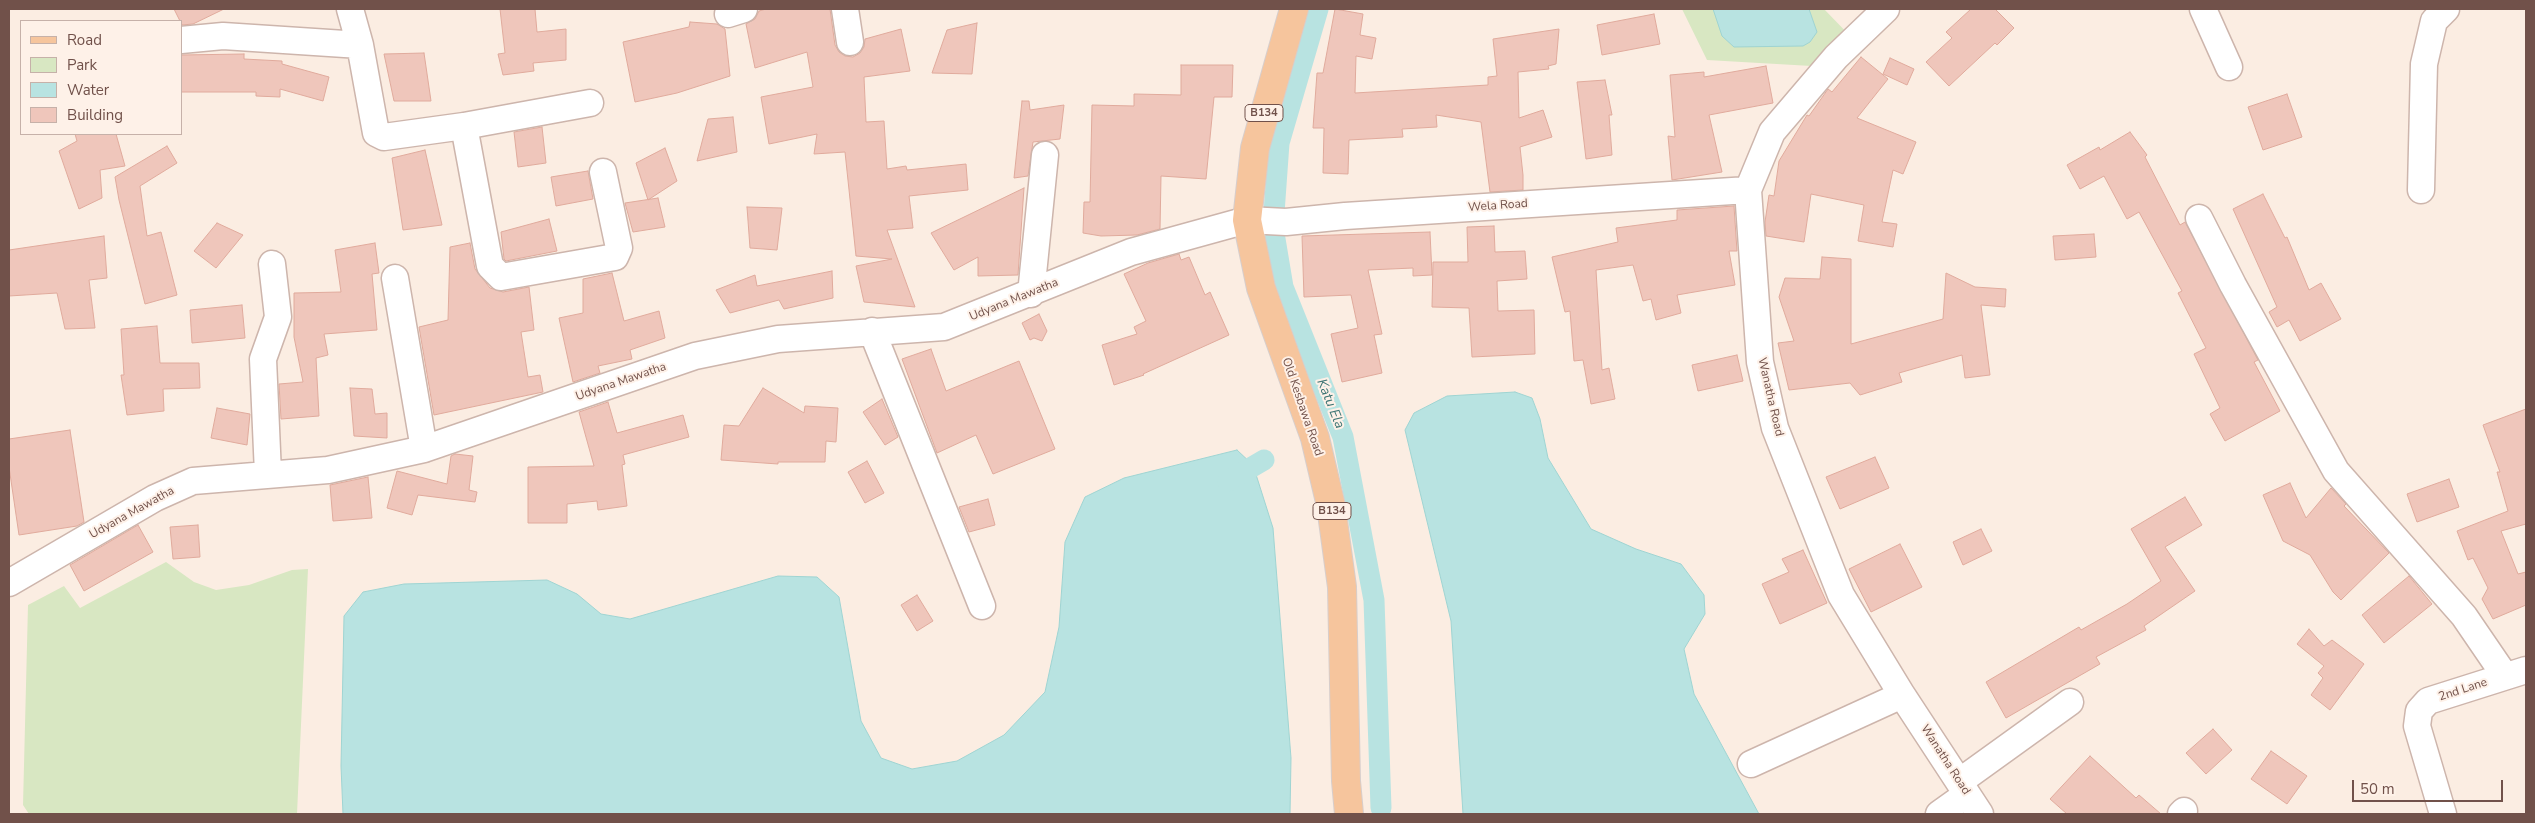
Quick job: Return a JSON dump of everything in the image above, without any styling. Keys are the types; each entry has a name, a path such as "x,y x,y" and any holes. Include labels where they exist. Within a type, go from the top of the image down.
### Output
{"main road":[{"name":"Old Kesbawa Road","path":"1294,9 1255,148 1265,221 1260,288 1315,438 1331,506 1342,586 1346,780 1349,814"}],"street":[{"path":"350,9 360,44 376,133 384,137 464,126 590,103"},
{"path":"845,9 850,42"},
{"name":"Wanatha Road","path":"1886,9 1836,57 1772,132 1748,190 1760,362 1775,428 1842,594 1902,695 1969,797"},
{"path":"2203,9 2229,67"},
{"path":"2421,190 2424,64 2434,21 2446,9"},
{"path":"182,40 224,36 360,44"},
{"path":"464,126 490,266 501,277 615,257 619,248 603,172"},
{"path":"1031,294 1045,155"},
{"name":"Wela Road","path":"1265,221 1748,190"},
{"path":"2199,218 2336,471 2516,673"},
{"name":"Udyana Mawatha","path":"9,583 155,498 193,481 328,470 424,448 695,356 778,339 944,327 1031,294 1131,252 1265,221"},
{"path":"268,474 263,359 278,317 272,264"},
{"path":"395,278 424,448"},
{"path":"872,331 982,606"},
{"name":"2nd Lane","path":"2443,814 2417,726 2419,711 2428,701 2516,673"},
{"path":"1752,764 1902,695"},
{"path":"1939,814 1969,797 2070,702"}],"green space":[{"path":"1682,9 1824,9 1854,40 1829,67 1707,60"},
{"path":"166,562 194,582 216,590 249,585 292,570 308,569 297,814 29,814 23,805 28,605 64,586 80,608"}],"water":[{"path":"1713,9 1809,9 1817,32 1810,42 1803,46 1734,47 1722,36"},
{"path":"1515,392 1532,398 1540,419 1548,458 1591,529 1636,549 1681,564 1704,595 1705,614 1684,649 1694,694 1759,814 1463,814 1451,621 1405,430 1414,413 1447,396"},
{"path":"1237,450 1253,465 1273,528 1291,758 1290,814 343,814 341,766 344,616 363,592 404,584 547,580 577,594 601,614 630,619 778,576 817,577 839,597 861,721 881,758 912,769 957,761 1004,735 1045,692 1059,627 1065,542 1085,497 1124,478"}],"building":[{"path":"174,9 224,9 193,24 182,25 182,20 180,20"},
{"path":"500,9 535,9 537,32 566,29 566,60 533,63 534,71 503,75 498,54 505,53"},
{"path":"766,9 830,9 835,45 839,52 845,56 853,57 860,53 864,47 865,39 901,29 910,71 864,77 866,122 884,121 887,169 906,166 907,170 966,164 968,190 909,196 913,228 887,230 915,307 864,302 856,266 892,259 856,256 845,152 814,154 817,134 769,144 761,97 813,87 807,52 755,68 746,24 755,19 759,11"},
{"path":"1335,9 1363,14 1360,35 1376,38 1372,59 1356,56 1355,93 1488,85 1488,77 1497,76 1493,39 1559,29 1556,64 1548,66 1549,69 1518,72 1519,118 1543,110 1552,137 1520,147 1523,190 1490,192 1481,122 1436,115 1437,127 1402,129 1403,137 1349,140 1348,174 1323,173 1324,128 1313,128 1317,73 1323,73"},
{"path":"1971,9 1995,9 2014,28 1949,86 1926,62 1952,38 1946,32"},
{"path":"1654,14 1660,44 1602,55 1597,25"},
{"path":"690,22 717,24 725,29 730,76 677,93 635,102 623,42 689,27"},
{"path":"977,23 972,74 932,73 947,30"},
{"path":"424,53 431,101 394,101 384,54"},
{"path":"244,54 244,59 282,61 282,64 329,77 323,101 280,89 280,97 256,96 256,92 182,92 182,55"},
{"path":"1861,57 1888,79 1857,118 1916,142 1903,174 1893,170 1882,222 1897,224 1893,247 1858,241 1864,205 1811,194 1804,242 1766,236 1765,222 1769,195 1774,196 1779,161 1807,115 1809,116 1828,89 1832,92"},
{"path":"1890,58 1914,69 1907,85 1883,74"},
{"path":"1181,65 1233,65 1232,97 1214,97 1206,179 1161,176 1160,229 1137,235 1101,236 1083,233 1084,202 1090,202 1092,105 1134,106 1134,94 1181,95"},
{"path":"1766,66 1773,103 1709,115 1722,172 1672,180 1668,136 1675,137 1670,75 1704,72 1704,77"},
{"path":"1605,80 1612,115 1609,115 1612,155 1586,159 1577,82"},
{"path":"2287,94 2302,137 2263,150 2248,107"},
{"path":"1022,101 1029,101 1030,110 1064,105 1060,139 1033,142 1028,176 1014,178"},
{"path":"733,117 737,152 697,161 708,119"},
{"path":"542,127 546,163 518,167 514,132"},
{"path":"2130,132 2147,155 2145,157 2180,225 2185,222 2258,360 2254,362 2280,411 2225,441 2210,414 2220,408 2194,354 2206,348 2178,293 2182,291 2139,212 2127,219 2104,176 2080,189 2067,165 2099,147 2100,150"},
{"path":"75,135 116,135 125,166 100,170 102,198 79,209 59,151 77,141"},
{"path":"167,146 177,163 140,186 147,236 161,232 177,295 145,304 115,177"},
{"path":"665,148 677,181 648,200 636,163"},
{"path":"425,150 442,225 403,230 392,158"},
{"path":"588,171 593,199 556,206 551,177"},
{"path":"1024,188 1018,275 978,276 978,257 954,270 931,233"},
{"path":"2263,194 2285,238 2287,237 2309,290 2321,283 2341,319 2300,341 2289,320 2277,327 2269,312 2277,307 2233,209"},
{"path":"658,198 665,227 633,232 625,203"},
{"path":"1734,206 1737,251 1729,251 1735,285 1677,295 1681,313 1656,320 1651,299 1643,301 1633,265 1596,270 1602,370 1609,368 1615,399 1591,404 1583,360 1574,361 1570,311 1565,312 1552,257 1618,242 1616,228 1677,220 1677,210"},
{"path":"747,207 782,208 777,250 750,248"},
{"path":"549,219 557,251 506,261 504,259 501,232"},
{"path":"217,223 243,235 216,268 194,251"},
{"path":"1494,226 1495,252 1525,251 1527,279 1497,281 1498,311 1534,310 1535,354 1472,357 1469,308 1432,307 1433,262 1468,262 1467,227"},
{"path":"1430,232 1432,275 1413,276 1413,268 1368,270 1382,334 1374,335 1382,373 1342,382 1331,334 1358,328 1351,295 1304,297 1302,236"},
{"path":"2094,234 2096,257 2055,260 2053,236"},
{"path":"104,236 107,278 89,280 95,328 65,329 57,293 9,296 9,250"},
{"path":"375,243 379,273 372,274 377,330 324,334 328,355 316,358 319,416 281,419 279,384 303,382 294,337 294,293 341,292 335,250"},
{"path":"470,243 475,269 490,288 503,292 529,287 534,330 521,332 528,377 540,375 543,392 434,415 419,327 448,320 450,247"},
{"path":"1179,254 1181,260 1189,257 1205,295 1210,292 1229,335 1144,375 1114,385 1102,345 1137,334 1134,327 1146,321 1124,274 1148,263"},
{"path":"1822,257 1851,259 1851,344 1943,319 1946,273 1975,287 2006,289 2005,307 1981,305 1990,375 1965,378 1962,355 1899,373 1902,382 1860,395 1850,383 1789,390 1778,343 1794,341 1779,297 1785,278 1820,279"},
{"path":"832,271 833,298 784,309 779,300 730,313 716,290 755,275 757,286"},
{"path":"612,273 624,321 659,311 665,338 630,350 632,359 598,366 600,373 573,382 559,318 583,313 583,279"},
{"path":"242,305 245,338 192,343 190,310"},
{"path":"1039,314 1047,331 1042,341 1034,338 1030,340 1022,323"},
{"path":"157,326 160,363 199,363 200,388 163,389 164,411 127,415 121,375 124,375 121,329"},
{"path":"931,349 946,391 1019,361 1055,449 993,474 976,435 937,453 902,359"},
{"path":"1737,355 1743,381 1698,391 1692,365"},
{"path":"350,388 372,389 375,414 387,413 387,438 354,436"},
{"path":"763,388 804,413 805,406 838,408 836,442 826,441 825,462 778,462 778,464 721,460 724,425 739,426"},
{"path":"882,399 898,437 885,445 863,412"},
{"path":"608,402 617,433 683,415 689,437 623,455 625,464 622,465 627,506 598,510 597,501 567,504 567,523 528,523 528,467 594,466 579,412"},
{"path":"217,408 250,414 247,445 211,438"},
{"path":"2526,409 2526,524 2501,531 2518,574 2526,572 2526,605 2493,619 2482,599 2488,588 2473,558 2468,560 2457,531 2508,511 2497,472 2500,472 2483,425"},
{"path":"70,430 84,522 77,526 19,535 9,467 9,439"},
{"path":"455,454 473,456 469,490 477,492 475,502 418,495 412,515 387,508 397,471 447,484 451,456"},
{"path":"1875,457 1889,488 1840,509 1826,477"},
{"path":"867,461 884,493 865,503 848,472"},
{"path":"368,477 372,518 333,521 330,485"},
{"path":"2449,479 2459,507 2417,522 2407,494"},
{"path":"2290,483 2306,518 2331,488 2346,504 2344,506 2389,553 2341,600 2333,592 2310,555 2283,541 2263,495"},
{"path":"2185,497 2202,525 2165,547 2195,591 2144,626 2146,630 2096,657 2100,664 2006,718 1986,682 2079,627 2081,630 2127,604 2161,581 2131,529"},
{"path":"988,499 995,525 969,532 959,507"},
{"path":"138,525 153,552 84,591 70,565"},
{"path":"198,525 200,557 173,559 170,527"},
{"path":"1981,529 1992,551 1963,565 1953,542"},
{"path":"1900,544 1922,587 1871,612 1849,569"},
{"path":"1803,550 1827,603 1780,624 1762,584 1789,572 1782,559"},
{"path":"2409,576 2432,604 2384,643 2362,615"},
{"path":"917,595 933,621 917,631 901,605"},
{"path":"2309,629 2324,646 2332,640 2364,664 2330,710 2311,695 2323,678 2318,673 2324,666 2297,644"},
{"path":"2213,729 2232,750 2206,774 2186,753"},
{"path":"2271,751 2307,776 2287,804 2251,779"},
{"path":"2090,756 2136,798 2139,795 2161,814 2067,814 2050,799"}],"waterway":[{"name":"Katu Ela","path":"1318,9 1279,143 1273,227 1283,287 1343,437 1374,600 1381,808"},
{"path":"1228,481 1264,460"}]}
